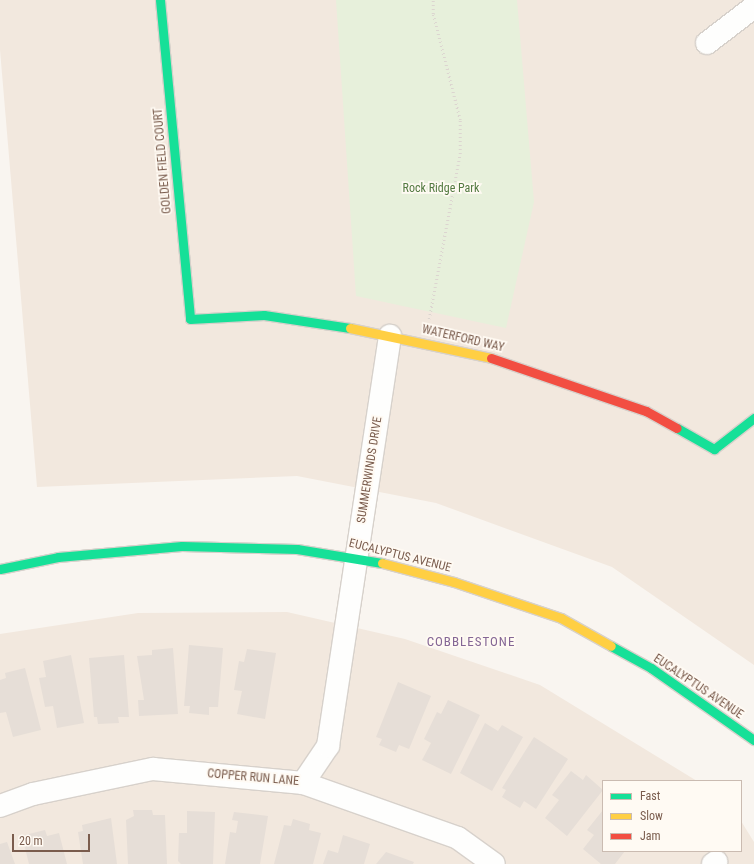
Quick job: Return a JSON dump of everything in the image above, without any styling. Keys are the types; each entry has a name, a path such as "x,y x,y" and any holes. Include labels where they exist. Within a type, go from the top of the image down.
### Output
{"street":[{"name":"GOLDEN FIELD COURT","path":"160,0 190,319"},
{"path":"707,43 754,7"},
{"name":"WATERFORD WAY","path":"190,319 264,315 306,319 424,342 506,361 579,384 646,411 714,449 754,418"},
{"name":"SUMMERWINDS DRIVE","path":"303,782 328,746 390,336"},
{"name":"EUCALYPTUS AVENUE","path":"0,569 58,558 182,546 297,549 357,556 454,582 561,618 651,668 754,740"},
{"name":"COPPER RUN LANE","path":"0,806 33,794 153,769 303,782 458,838 494,864"}],"path":[{"path":"424,342 460,154 460,120 433,14 433,0"}],"shaded area":[{"path":"0,0 754,0 754,665 612,567 436,503 297,476 37,487 0,50"},
{"path":"287,612 405,639 540,685 695,780 602,780 602,852 742,852 742,823 754,842 754,864 0,864 0,634 138,613"}],"green space":[{"name":"Rock Ridge Park","path":"336,0 517,0 534,202 506,328 356,296"}],"building":[{"path":"189,645 223,648 218,707 209,707 209,715 189,713 190,706 184,706"},
{"path":"173,648 178,714 139,716 138,700 144,700 137,656 152,655 152,650"},
{"path":"247,649 276,653 265,719 237,714 242,691 234,690 239,661 244,662"},
{"path":"71,655 84,723 57,728 53,706 45,707 39,678 46,677 43,661"},
{"path":"124,655 129,717 118,717 119,723 98,724 97,717 94,717 89,658"},
{"path":"25,668 41,730 13,737 6,712 0,713 0,680 6,678 5,673"},
{"path":"398,682 431,696 409,749 399,745 396,752 379,745 382,739 376,737"},
{"path":"448,700 480,715 451,774 422,760 431,743 424,739 437,712 441,714"},
{"path":"485,723 498,731 502,725 523,737 492,791 460,773"},
{"path":"534,737 568,759 536,809 524,801 520,808 502,797 506,790 502,788"},
{"path":"571,771 583,780 586,775 602,789 602,791 567,836 545,818 559,800 552,795"},
{"path":"133,810 152,810 153,815 165,815 167,864 128,864 126,820 134,816"},
{"path":"187,811 215,812 213,864 181,864 178,861 179,833 187,833"},
{"path":"602,811 602,852 624,852 615,864 601,864 583,849 594,835 587,830"},
{"path":"234,812 268,816 260,864 225,864 230,832 236,833 238,821 232,820"},
{"path":"111,818 117,864 83,864 78,832 83,831 82,825"},
{"path":"293,819 310,824 309,830 321,833 313,864 274,864 284,825 291,826"},
{"path":"45,830 47,836 59,833 67,864 29,864 23,840 25,835"},
{"path":"343,835 370,844 364,864 323,864 328,850 338,853"},
{"path":"7,842 15,864 0,864 0,844"},
{"path":"386,852 414,862 413,864 376,864"}],"traffic: fast":[{"path":"160,0 190,319 264,315 350,328"},
{"path":"677,428 714,449 754,418"},
{"path":"0,569 58,557 182,546 297,549 382,563"},
{"path":"611,646 651,668 754,740"}],"traffic: slow":[{"path":"350,328 491,358"},
{"path":"382,563 454,582 561,618 611,646"}],"traffic: jam":[{"path":"491,358 646,411 677,428"}],"district":[{"name":"COBBLESTONE","path":"471,642"}]}
